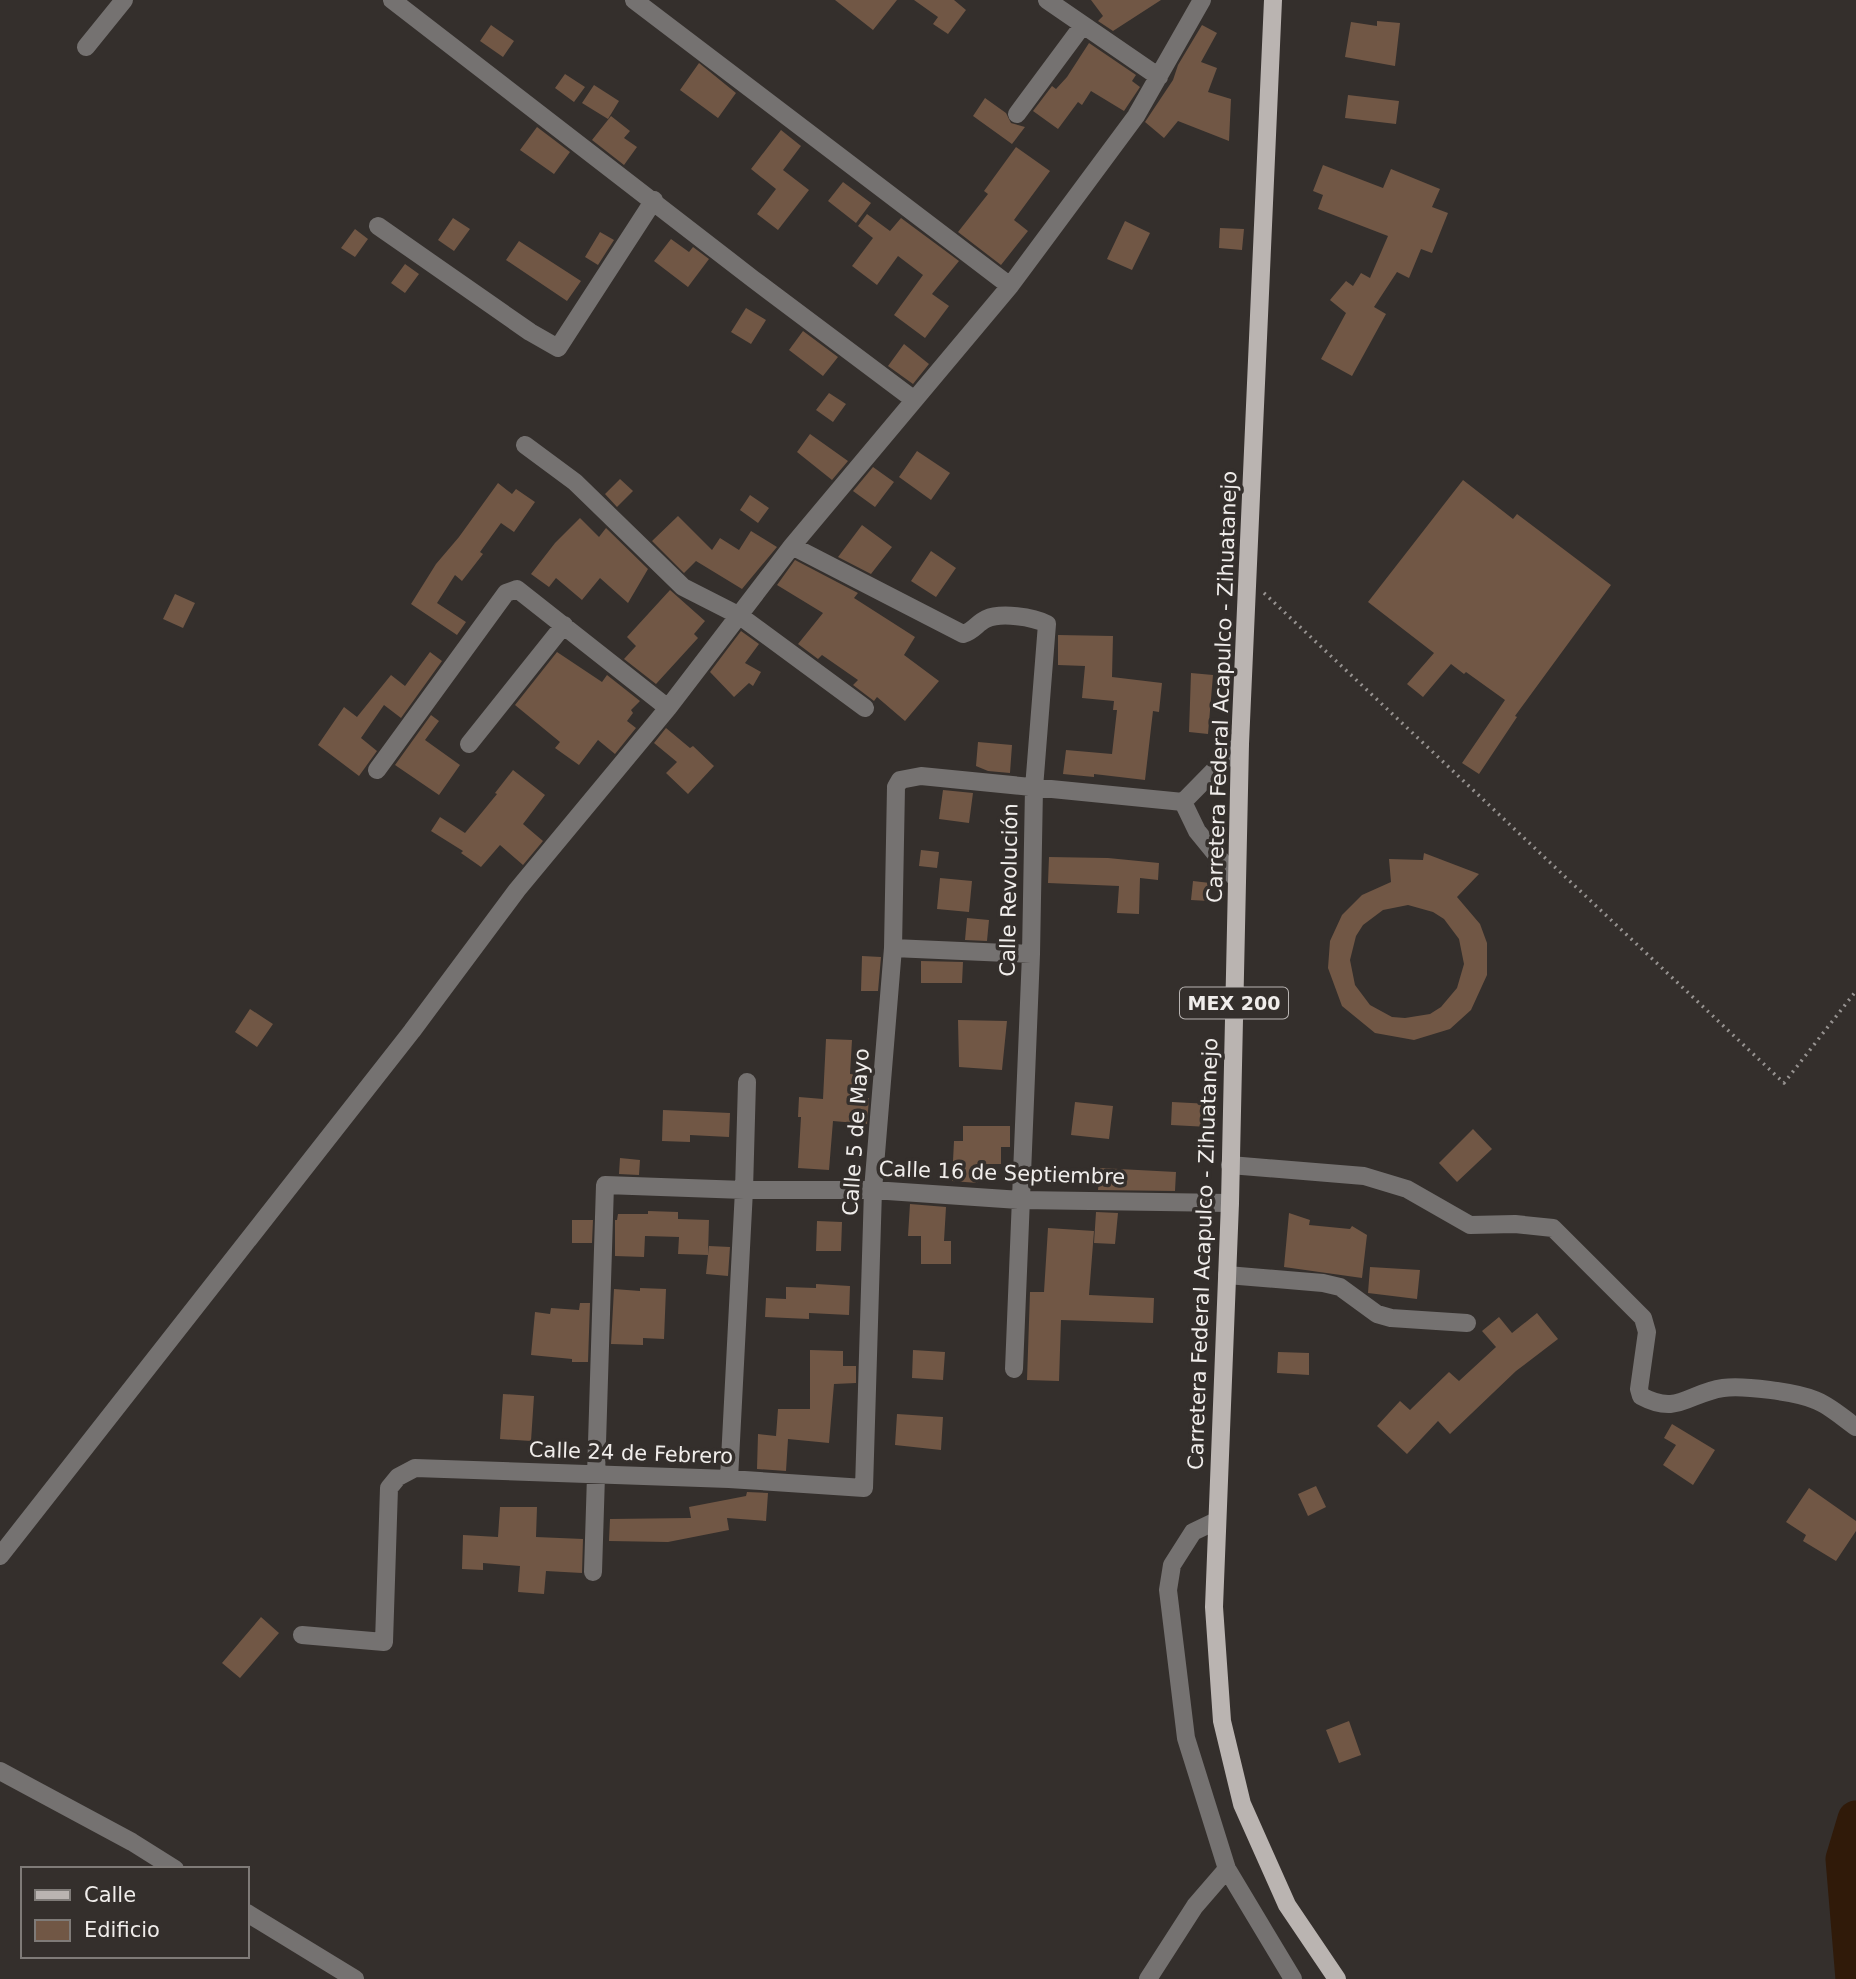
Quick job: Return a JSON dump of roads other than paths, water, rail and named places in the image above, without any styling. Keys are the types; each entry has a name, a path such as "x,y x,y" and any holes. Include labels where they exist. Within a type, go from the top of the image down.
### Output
{"main road":[{"name":"Carretera Federal Acapulco - Zihuatanejo","path":"1273,0 1240,744 1230,1203 1213,1607 1222,1721 1242,1804 1287,1905 1337,1979"}],"street":[{"path":"86,47 124,0"},
{"path":"392,0 913,399"},
{"path":"1047,0 1159,77"},
{"path":"0,1556 412,1031 517,890 668,708 792,546 1010,286 1136,116 1202,0"},
{"path":"640,2 1010,286"},
{"path":"1017,114 1083,25"},
{"path":"378,226 530,332 558,348 654,200"},
{"path":"525,445 575,482 683,587 740,616 865,708"},
{"name":"Calle Revolución","path":"792,546 963,634 972,632 986,619 1034,618 1047,624 1034,788 1031,954 1014,1369"},
{"path":"377,770 506,593 517,589 668,708"},
{"path":"469,744 564,625"},
{"path":"1183,802 1240,744"},
{"name":"Calle 5 de Mayo","path":"864,1488 873,1190 893,948 896,787 900,780 921,776 1034,788"},
{"path":"1034,788 1183,802"},
{"path":"1183,802 1197,831 1237,880"},
{"path":"893,948 1031,954"},
{"path":"729,1479 747,1083"},
{"path":"1230,1165 1364,1176 1408,1189 1470,1225 1516,1224 1553,1228 1643,1318 1647,1332 1639,1389 1641,1396 1656,1405 1668,1406 1724,1387 1786,1392 1817,1400 1856,1427"},
{"name":"Calle 16 de Septiembre","path":"596,1473 605,1185 744,1190 873,1190 1020,1200 1230,1203"},
{"path":"1227,1275 1332,1285 1340,1287 1377,1314 1391,1318 1468,1323"},
{"name":"Calle 24 de Febrero","path":"303,1635 384,1642 389,1488 398,1477 415,1468 596,1473 864,1488"},
{"path":"593,1572 596,1473"},
{"path":"1216,1521 1193,1532 1172,1565 1168,1590 1186,1738 1227,1870 1293,1979"},
{"path":"3,1778 132,1842 172,1867"},
{"path":"1148,1979 1195,1906 1227,1870"},
{"path":"248,1914 355,1979"}],"waterway":[{"path":"1854,1979 1844,1859 1856,1819"}]}
